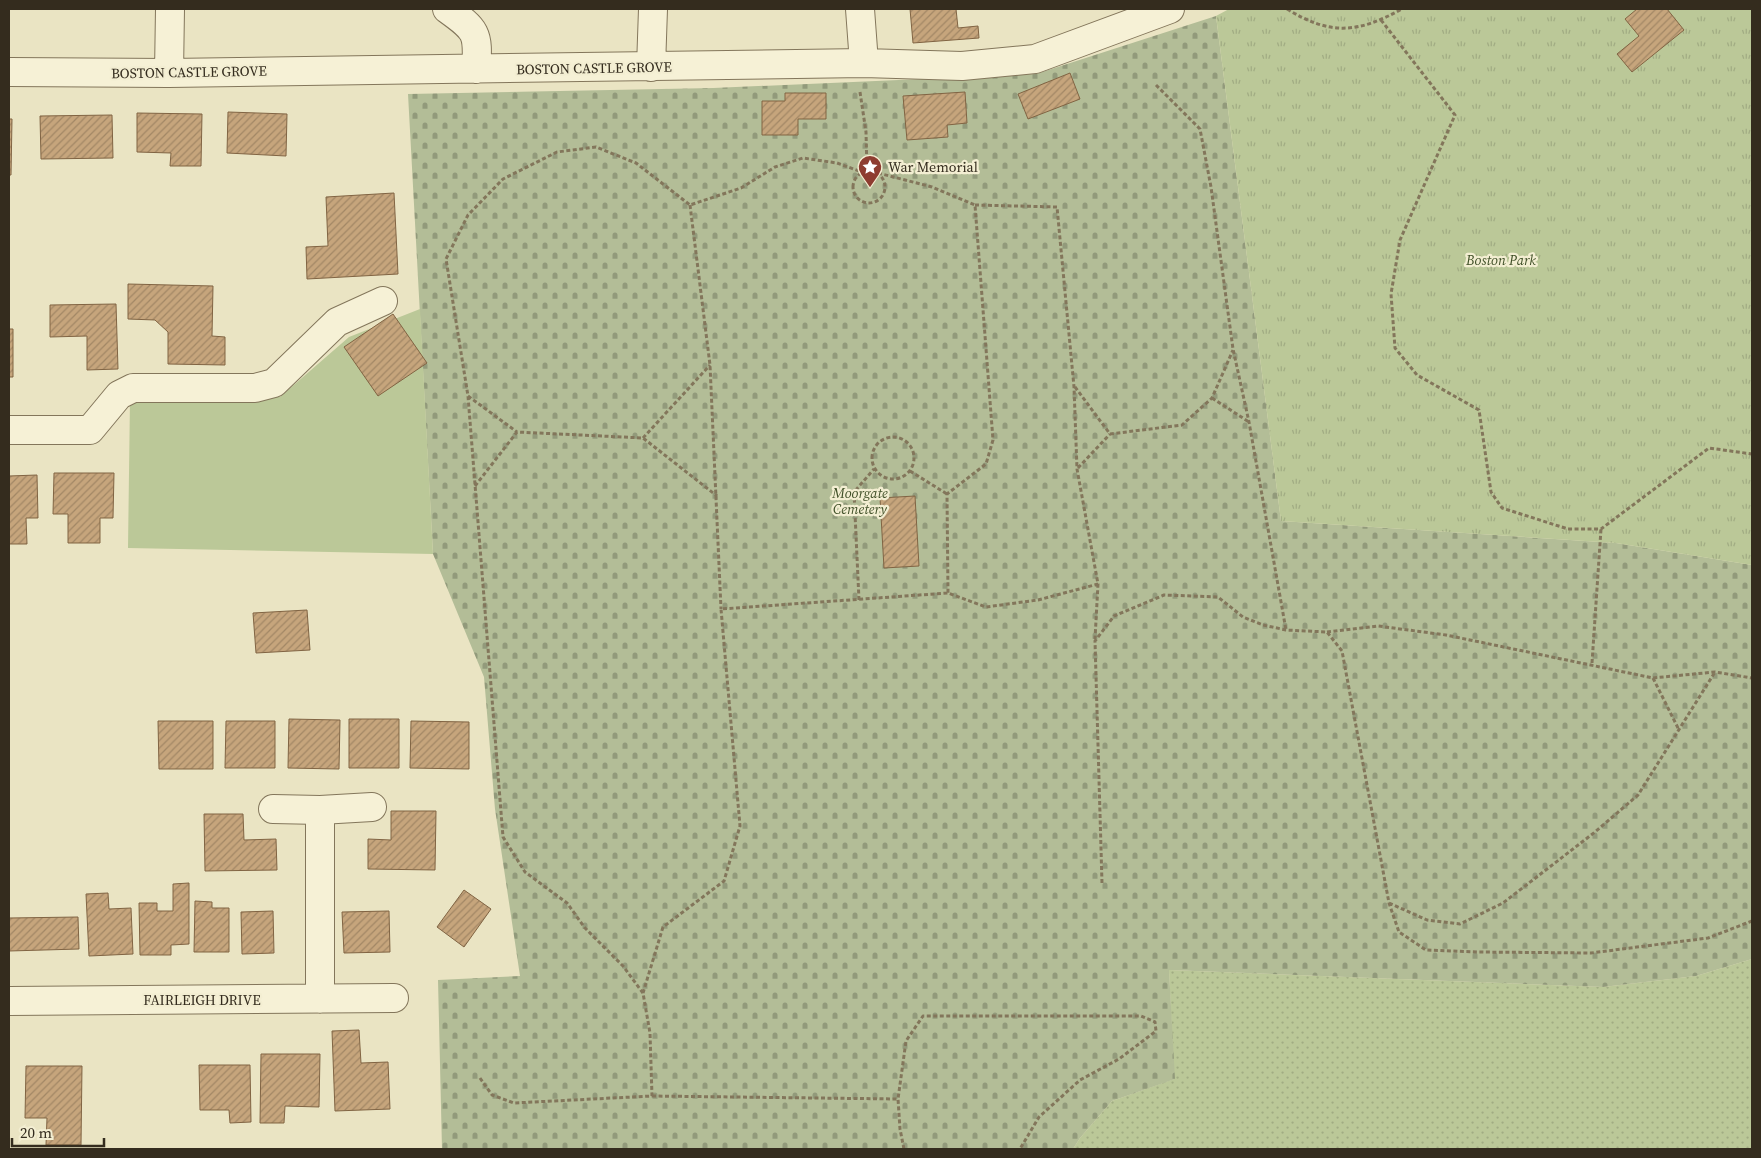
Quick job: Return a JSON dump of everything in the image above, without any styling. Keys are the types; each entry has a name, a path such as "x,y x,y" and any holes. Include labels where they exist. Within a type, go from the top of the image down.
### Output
{"street":[{"path":"169,72 170,9"},
{"path":"447,9 471,27 478,44 476,69"},
{"path":"651,67 653,9"},
{"path":"860,9 860,64"},
{"name":"BOSTON CASTLE GROVE","path":"9,72 169,72 860,64 962,66 1035,59 1170,9"},
{"path":"9,430 90,430 119,395 133,388 255,388 274,383 337,322 383,301"},
{"path":"273,809 320,810 372,807"},
{"path":"320,810 320,999"},
{"name":"FAIRLEIGH DRIVE","path":"9,1001 394,998"}],"path":[{"path":"1287,9 1328,28 1357,27 1382,20 1402,9"},
{"path":"1382,20 1455,115 1400,240 1391,294 1395,348 1417,375 1479,410 1491,492 1502,508 1568,529 1601,529 1709,448 1752,454"},
{"path":"860,64 866,132 867,171"},
{"path":"1156,85 1200,129 1211,187 1233,349 1249,422 1286,630"},
{"path":"643,992 623,966 585,928 568,903 524,872 503,837 468,396 446,259 468,215 503,179 556,152 596,147 636,163 690,205 710,365 721,609 740,826 724,881 663,928 643,992 650,1033 652,1096"},
{"path":"690,205 741,188 775,167 803,158 837,163 862,172 878,173 932,187 975,206 1057,207 1074,387 1078,468 1098,584 1094,641 1102,884"},
{"path":"862,172 854,181 852,190 857,200 867,204 882,197 886,186 878,173"},
{"path":"947,494 986,464 993,440 975,206"},
{"path":"1078,468 1110,434 1182,425 1212,398 1233,349"},
{"path":"643,438 710,365"},
{"path":"1074,387 1110,434"},
{"path":"468,396 517,432 643,438 717,497"},
{"path":"1212,398 1249,422"},
{"path":"475,486 517,432"},
{"path":"859,600 854,492 874,469 872,454 878,442 887,437 899,438 912,449 914,461 910,471 900,478 890,478 874,469"},
{"path":"910,471 947,494"},
{"path":"947,494 948,593"},
{"path":"1592,664 1601,529"},
{"path":"721,609 948,593 986,608 1038,600 1098,584"},
{"path":"1094,641 1114,616 1164,595 1218,597 1243,617 1263,625 1286,630 1326,632 1378,626 1446,635 1653,678 1716,672 1752,678"},
{"path":"1326,632 1342,650 1389,903 1399,932 1426,950 1591,953 1708,938 1752,921"},
{"path":"1389,903 1427,920 1460,924 1503,903 1595,832 1638,795 1716,672"},
{"path":"1653,678 1680,731"},
{"path":"904,1149 900,1129 898,1099 906,1041 923,1016 1141,1016 1155,1022 1156,1031 1119,1059 1080,1080 1039,1117 1020,1149"},
{"path":"480,1078 492,1095 514,1103 652,1096 898,1099"}],"green space":[{"name":"Boston Park","path":"1229,9 1752,9 1752,565 1616,543 1281,521 1216,16"},
{"name":"Moorgate Cemetery","path":"1216,16 1281,521 1616,543 1752,565 1752,959 1696,976 1603,987 1169,970 1175,1079 1112,1101 1080,1138 1073,1149 442,1149 438,980 520,976 495,809 484,677 433,554 408,94 713,88 1036,74"},
{"path":"420,309 433,554 128,548 130,399 280,397 349,337"},
{"path":"1752,959 1752,1149 1073,1149 1080,1138 1112,1101 1174,1079 1169,970 1603,987 1696,976"}],"building":[{"path":"910,9 956,9 958,28 978,26 979,38 913,43"},
{"path":"1637,9 1667,9 1684,30 1632,72 1617,54 1639,36 1625,19"},
{"path":"1070,73 1080,99 1028,119 1018,94"},
{"path":"965,92 967,123 947,125 948,137 907,140 903,96"},
{"path":"785,93 826,93 826,119 798,119 798,135 762,135 762,101 785,101"},
{"path":"228,112 287,114 286,156 227,153"},
{"path":"137,113 202,114 201,166 170,166 171,153 137,152"},
{"path":"112,115 113,158 41,159 40,116"},
{"path":"9,119 12,119 11,175 9,175"},
{"path":"394,193 398,274 307,279 306,247 328,246 326,197"},
{"path":"128,284 213,286 212,336 225,337 225,365 168,364 168,332 155,320 128,319"},
{"path":"116,304 118,369 87,370 87,336 50,337 50,305"},
{"path":"393,314 427,363 378,396 344,347"},
{"path":"9,329 13,329 13,377 9,377"},
{"path":"54,473 114,473 113,518 100,518 100,543 68,543 68,514 53,514"},
{"path":"37,475 38,518 26,518 27,544 9,544 9,476"},
{"path":"915,496 919,566 884,568 880,498"},
{"path":"307,610 310,650 256,653 253,613"},
{"path":"289,719 340,720 339,769 288,768"},
{"path":"349,719 399,719 399,768 349,768"},
{"path":"158,721 213,721 213,769 159,769"},
{"path":"226,721 275,721 275,768 225,768"},
{"path":"411,721 469,722 469,769 410,768"},
{"path":"391,811 436,811 435,870 368,869 368,839 391,840"},
{"path":"204,814 243,814 244,840 276,839 277,870 205,871"},
{"path":"189,883 189,944 171,945 171,955 140,955 139,903 157,903 157,911 173,911 173,884"},
{"path":"464,890 491,909 464,947 437,927"},
{"path":"108,893 109,909 131,908 133,954 89,956 86,894"},
{"path":"195,901 212,902 212,908 229,908 229,952 194,952"},
{"path":"273,911 274,953 242,954 241,912"},
{"path":"389,911 390,952 344,953 342,912"},
{"path":"78,917 79,949 9,951 9,918"},
{"path":"359,1030 361,1063 388,1062 390,1109 335,1111 332,1031"},
{"path":"261,1054 320,1054 319,1107 285,1106 284,1123 260,1123"},
{"path":"199,1065 250,1065 251,1122 230,1123 229,1110 200,1110"},
{"path":"26,1066 82,1066 81,1145 46,1145 47,1118 25,1118"}],"place":[{"name":"War Memorial","path":"870,188"}]}
